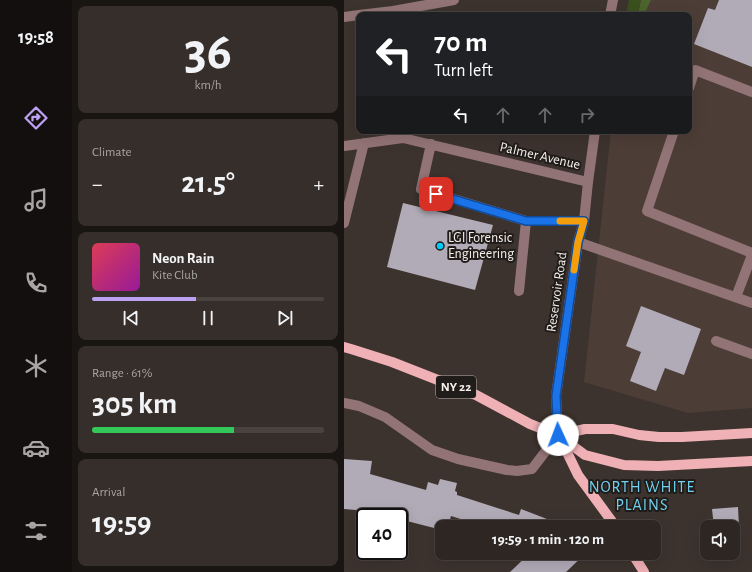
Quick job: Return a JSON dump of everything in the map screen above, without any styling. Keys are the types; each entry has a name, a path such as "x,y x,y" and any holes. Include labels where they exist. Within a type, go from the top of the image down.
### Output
{"main road":[{"name":"NY 22","path":"344,347 392,362 476,395 530,424 558,435"},
{"path":"558,435 585,429 613,429 639,435 659,437 752,433"},
{"path":"558,435 585,455 624,465 658,466 752,461"},
{"path":"558,435 578,475 611,520"},
{"path":"636,560 644,572"}],"street":[{"path":"384,12 454,0"},
{"path":"611,12 613,0"},
{"path":"344,17 356,15"},
{"path":"692,79 695,70 752,92"},
{"name":"Reservoir Road","path":"558,435 556,396 578,242 584,221 595,134"},
{"path":"673,134 647,211 752,254 736,297"},
{"name":"Palmer Avenue","path":"344,146 403,138 588,182"},
{"path":"344,223 348,192 364,143"},
{"path":"431,144 420,189 526,221 584,221"},
{"path":"519,291 526,221"},
{"path":"578,242 752,303"},
{"path":"716,341 752,354"},
{"path":"344,402 359,406 385,417 432,450 458,459 507,470 517,471 532,469 558,435"}],"shaded area":[{"path":"651,0 752,0 752,408 688,413 584,382 611,134 692,134 692,12 645,12"}],"green space":[{"path":"629,0 641,0 639,12 627,12"},
{"path":"641,0 651,0 645,12 639,12"}],"building":[{"path":"719,0 752,0 752,67 694,44 708,8 715,10"},
{"name":"LGI Forensic Engineering","path":"403,203 493,225 475,290 387,267"},
{"path":"641,306 701,329 684,375 665,368 656,391 630,381 641,352 626,346"},
{"path":"344,459 372,461 370,474 426,490 428,482 438,485 440,479 457,483 455,491 457,492 457,495 519,515 521,509 550,520 464,520 451,516 450,520 435,520 435,528 408,521 408,508 344,509"},
{"path":"738,507 739,520 713,520 712,509"},
{"path":"523,560 579,560 566,572 510,572"}],"slow traffic":[{"path":"560,221 584,221 578,242 574,270"}],"place":[{"name":"LGI Forensic Engineering","path":"440,246"}],"district":[{"name":"NORTH WHITE PLAINS","path":"642,496"}],"route":[{"path":"436,194 526,221 584,221 578,242 556,396 558,435"}]}
